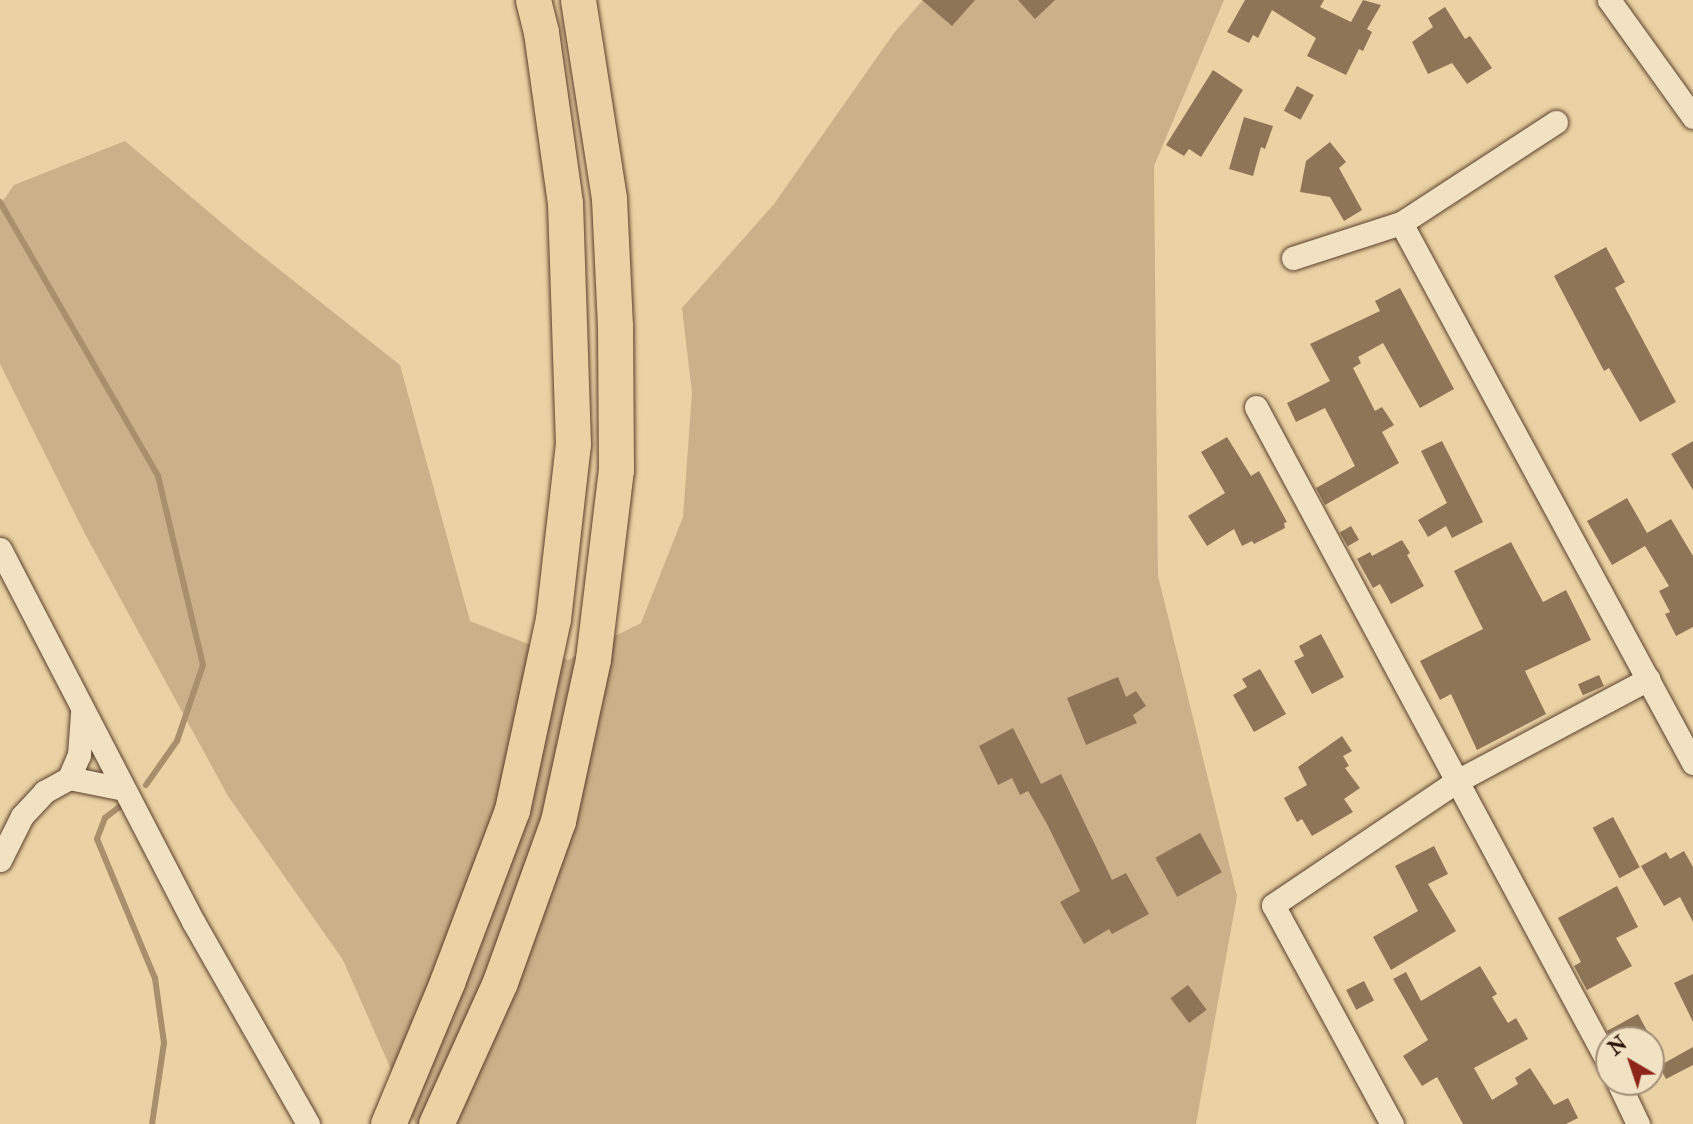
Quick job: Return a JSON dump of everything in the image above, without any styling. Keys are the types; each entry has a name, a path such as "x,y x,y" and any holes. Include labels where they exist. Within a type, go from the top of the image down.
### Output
{"highway":[{"path":"388,1124 447,982 512,810 553,619 573,444 565,203 541,32 533,0"},
{"path":"436,1124 500,982 558,821 593,659 616,470 615,326 609,198 578,0"}],"street":[{"path":"1609,0 1693,117"},
{"path":"1293,258 1401,223 1556,122"},
{"path":"1401,223 1693,763"},
{"path":"1256,407 1595,1038"},
{"path":"0,549 194,923 308,1124"},
{"path":"1392,1124 1273,905 1457,781 1648,680"},
{"path":"0,860 22,816 44,792 69,778 79,755 82,710"},
{"path":"69,778 124,789"},
{"path":"1625,1096 1638,1124"}],"shaded area":[{"path":"923,0 1224,0 1154,166 1158,576 1237,896 1196,1124 415,1124 343,960 228,796 84,532 0,364 0,205 14,185 125,141 242,240 400,365 470,621 568,660 641,623 683,517 692,393 682,308 774,204 894,33"}],"building":[{"path":"922,0 975,0 952,26"},
{"path":"1018,0 1055,0 1035,19"},
{"path":"1245,0 1324,0 1320,7 1351,22 1363,0 1381,5 1367,29 1372,32 1363,51 1359,49 1346,75 1307,56 1316,38 1272,10 1258,38 1253,35 1249,43 1227,32"},
{"path":"1445,7 1465,39 1470,36 1492,68 1467,84 1452,63 1428,74 1412,42 1433,27 1428,18"},
{"path":"1213,70 1243,90 1201,157 1189,149 1184,156 1166,145"},
{"path":"1297,86 1314,95 1301,120 1284,111"},
{"path":"1244,117 1273,126 1265,149 1261,147 1253,176 1229,169"},
{"path":"1330,142 1346,162 1339,168 1362,210 1344,221 1330,197 1300,192 1306,161"},
{"path":"1606,247 1625,282 1615,288 1676,402 1640,422 1609,368 1604,371 1554,276"},
{"path":"1400,288 1454,389 1420,408 1383,343 1358,357 1361,363 1353,368 1375,411 1382,407 1394,425 1382,432 1399,463 1325,505 1316,488 1355,466 1325,408 1296,422 1287,403 1330,381 1310,344 1380,311 1375,301"},
{"path":"1227,437 1251,476 1259,471 1287,522 1284,523 1285,528 1254,544 1252,541 1242,546 1234,529 1207,546 1188,516 1225,493 1201,452"},
{"path":"1442,441 1483,522 1452,538 1446,526 1428,537 1418,520 1447,503 1421,451"},
{"path":"1693,441 1693,490 1671,454"},
{"path":"1627,498 1647,533 1671,519 1693,556 1693,627 1676,636 1665,614 1670,612 1659,591 1669,586 1645,546 1612,565 1587,521"},
{"path":"1351,526 1359,540 1348,546 1340,532"},
{"path":"1402,540 1424,586 1391,604 1380,584 1373,588 1357,559 1370,552 1372,556"},
{"path":"1511,542 1543,602 1566,590 1591,640 1525,671 1546,714 1477,750 1451,694 1440,700 1420,661 1483,629 1454,571"},
{"path":"1321,634 1344,677 1312,694 1294,661 1304,656 1299,646"},
{"path":"1260,669 1286,714 1254,732 1233,695 1247,687 1242,679"},
{"path":"1599,675 1604,686 1583,695 1578,684"},
{"path":"1118,677 1126,697 1136,691 1146,706 1133,715 1137,723 1086,745 1067,698"},
{"path":"1013,728 1041,784 1061,774 1112,880 1126,873 1149,914 1112,934 1109,929 1084,944 1060,902 1080,891 1047,824 1028,791 1020,795 1012,778 998,785 979,746"},
{"path":"1342,736 1352,751 1343,756 1349,766 1345,768 1360,788 1344,799 1353,812 1312,836 1302,819 1297,822 1284,798 1307,785 1298,767"},
{"path":"1613,817 1640,867 1619,878 1593,828"},
{"path":"1200,833 1222,872 1177,897 1155,858"},
{"path":"1434,846 1448,874 1428,884 1456,931 1391,970 1373,937 1418,911 1395,866"},
{"path":"1684,851 1693,867 1693,922 1680,897 1664,906 1641,866 1666,852 1670,859"},
{"path":"1617,886 1638,927 1616,938 1632,966 1587,990 1574,966 1581,962 1558,918"},
{"path":"1480,966 1497,994 1492,997 1508,1023 1516,1018 1528,1039 1474,1068 1492,1100 1518,1084 1515,1078 1530,1068 1554,1105 1568,1098 1578,1118 1566,1124 1463,1124 1437,1077 1422,1086 1403,1056 1428,1040 1393,979 1406,972 1421,1001"},
{"path":"1693,974 1693,1022 1674,983"},
{"path":"1364,981 1374,1001 1356,1010 1346,990"},
{"path":"1188,985 1207,1010 1189,1023 1170,998"},
{"path":"1638,1014 1644,1026 1616,1026"},
{"path":"1693,1047 1693,1065 1666,1079 1665,1063"}],"waterway":[{"path":"0,202 158,476 203,665 177,741 146,785"},
{"path":"122,805 105,818 97,839 155,978 164,1043 152,1124"}]}
